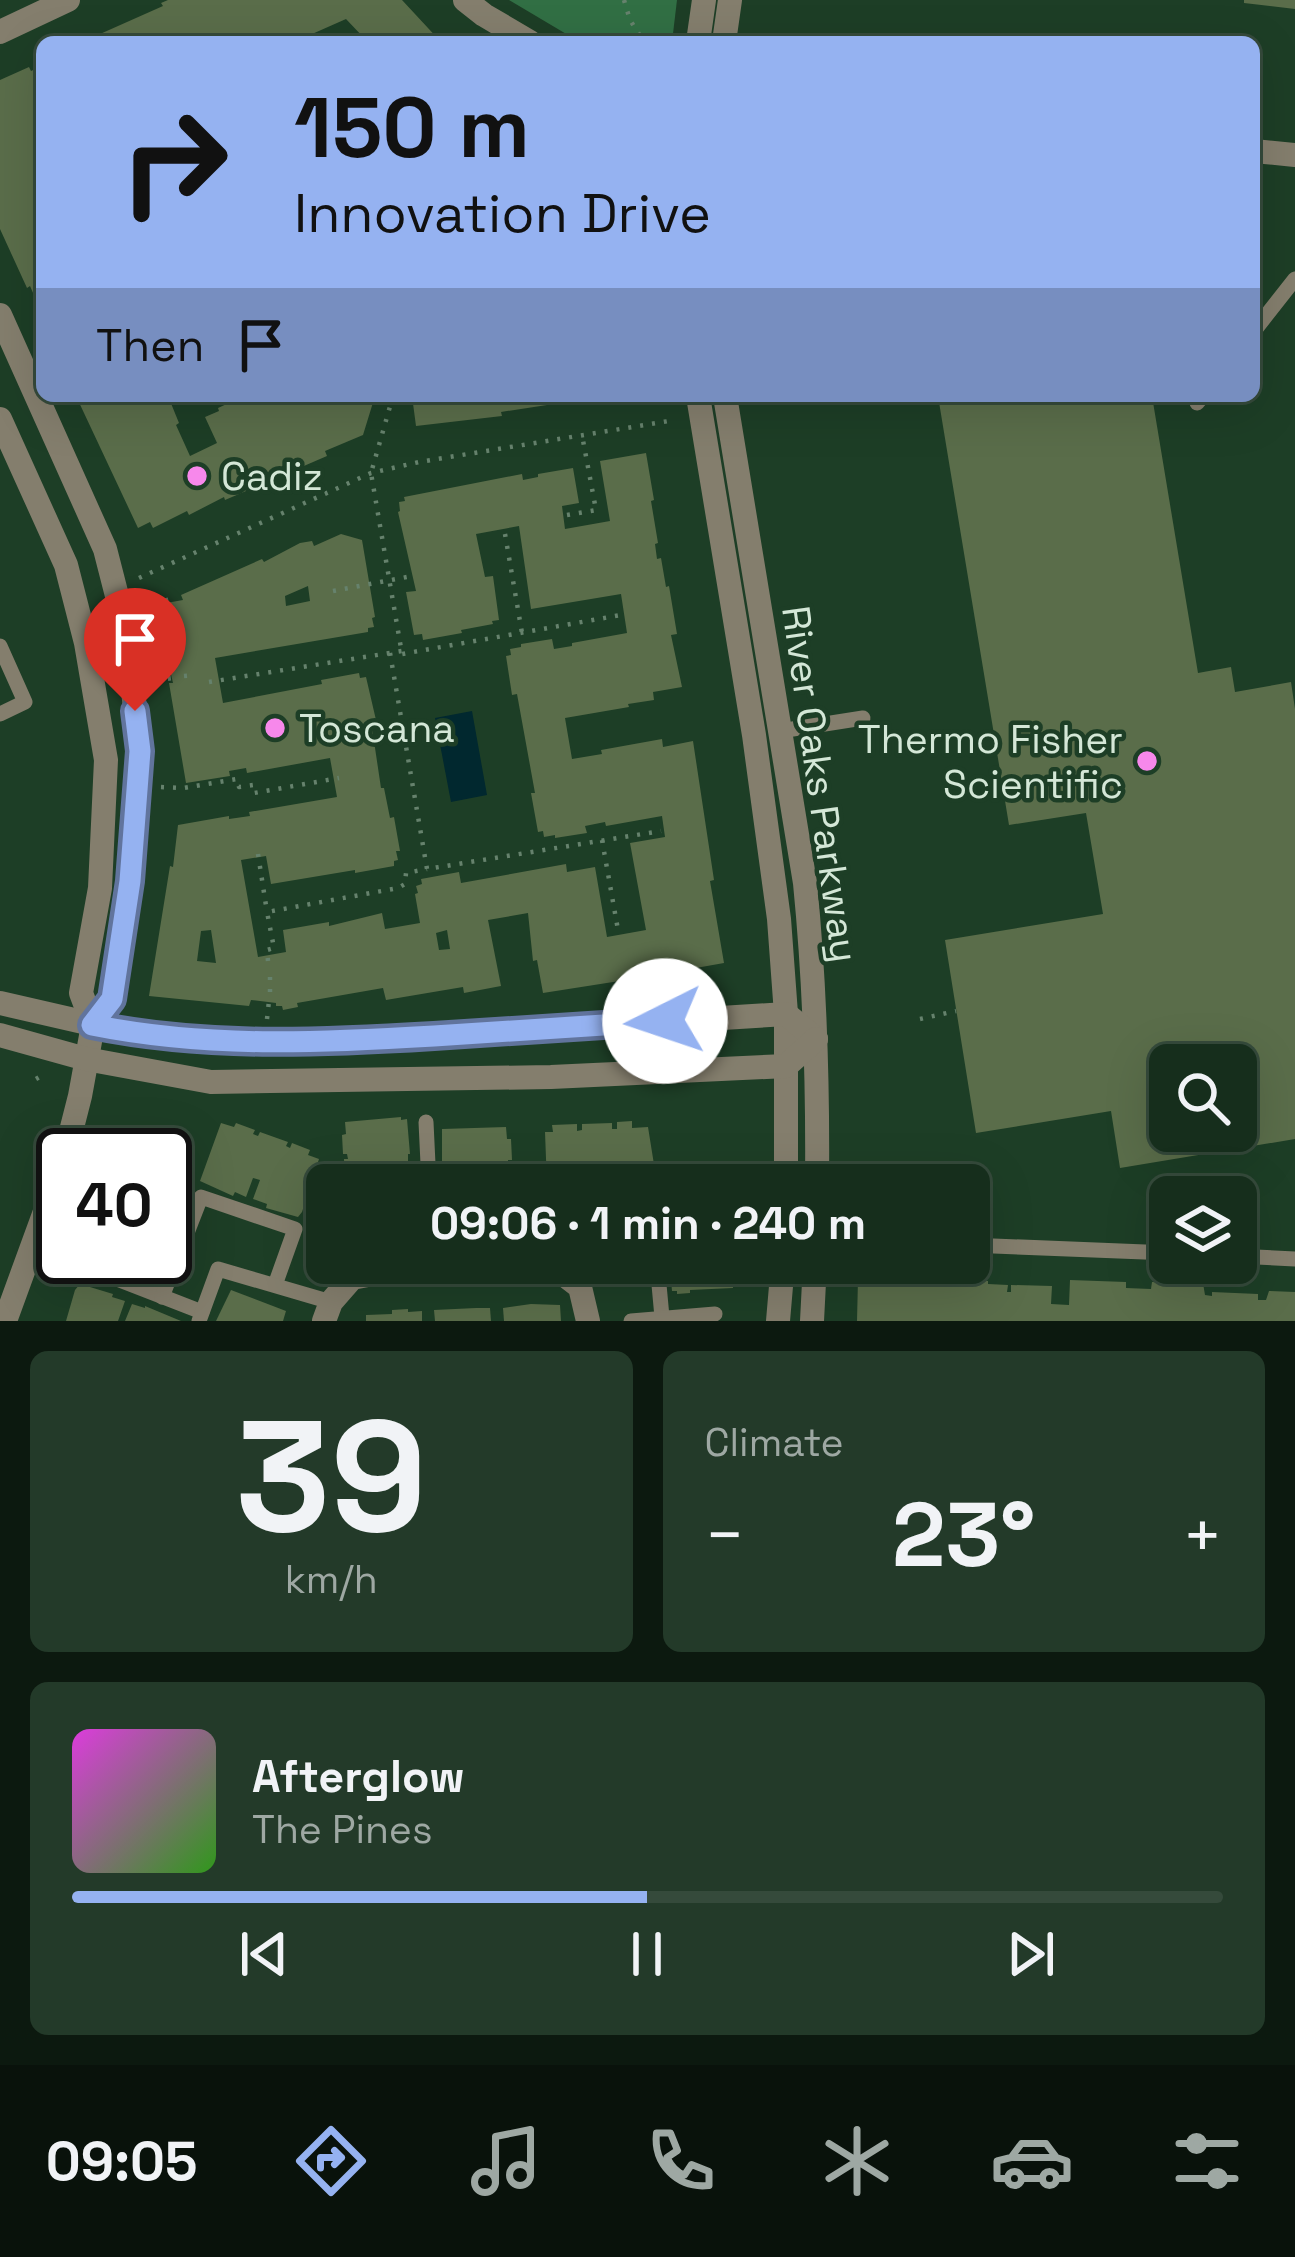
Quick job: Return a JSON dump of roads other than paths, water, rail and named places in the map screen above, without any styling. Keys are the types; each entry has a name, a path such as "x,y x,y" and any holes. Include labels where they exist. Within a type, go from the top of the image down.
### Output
{"street":[{"path":"0,32 68,0"},
{"path":"466,0 521,36"},
{"path":"699,36 704,0"},
{"path":"725,36 730,0"},
{"path":"1260,152 1295,155"},
{"path":"0,315 36,395"},
{"path":"39,402 105,549 128,651 140,751 130,881 112,999 92,1025 71,1128"},
{"name":"River Oaks Parkway","path":"699,402 779,919 786,1014 786,1164"},
{"name":"River Oaks Parkway","path":"726,402 805,883 817,1039 817,1164"},
{"path":"0,418 66,565 86,644 106,760 100,888 81,993 92,1025"},
{"path":"710,479 738,474"},
{"path":"754,735 780,731"},
{"path":"0,1003 131,1033 251,1043 786,1014 817,1039 786,1066 551,1077 212,1082 86,1059 0,1035"},
{"path":"5,1321 36,1236"},
{"path":"327,1312 348,1284"},
{"path":"576,1284 588,1321"},
{"path":"778,1321 781,1284"},
{"path":"812,1321 813,1284"}],"lane":[{"path":"1260,323 1295,279"},
{"path":"0,646 25,702 0,714"},
{"path":"780,731 862,718"},
{"path":"426,1122 428,1164"},
{"path":"162,1297 201,1197 295,1229 275,1285"},
{"path":"990,1246 1149,1252"},
{"path":"1257,1257 1295,1258"},
{"path":"128,1284 201,1317 218,1269 275,1285 327,1312"},
{"path":"659,1284 662,1317"},
{"path":"631,1321 715,1314"}],"water":[{"path":"472,711 487,795 451,802 435,718"}],"place":[{"name":"Cadiz","path":"197,476"},
{"name":"Toscana","path":"275,728"},
{"name":"Thermo Fisher Scientific","path":"1147,761"}]}
